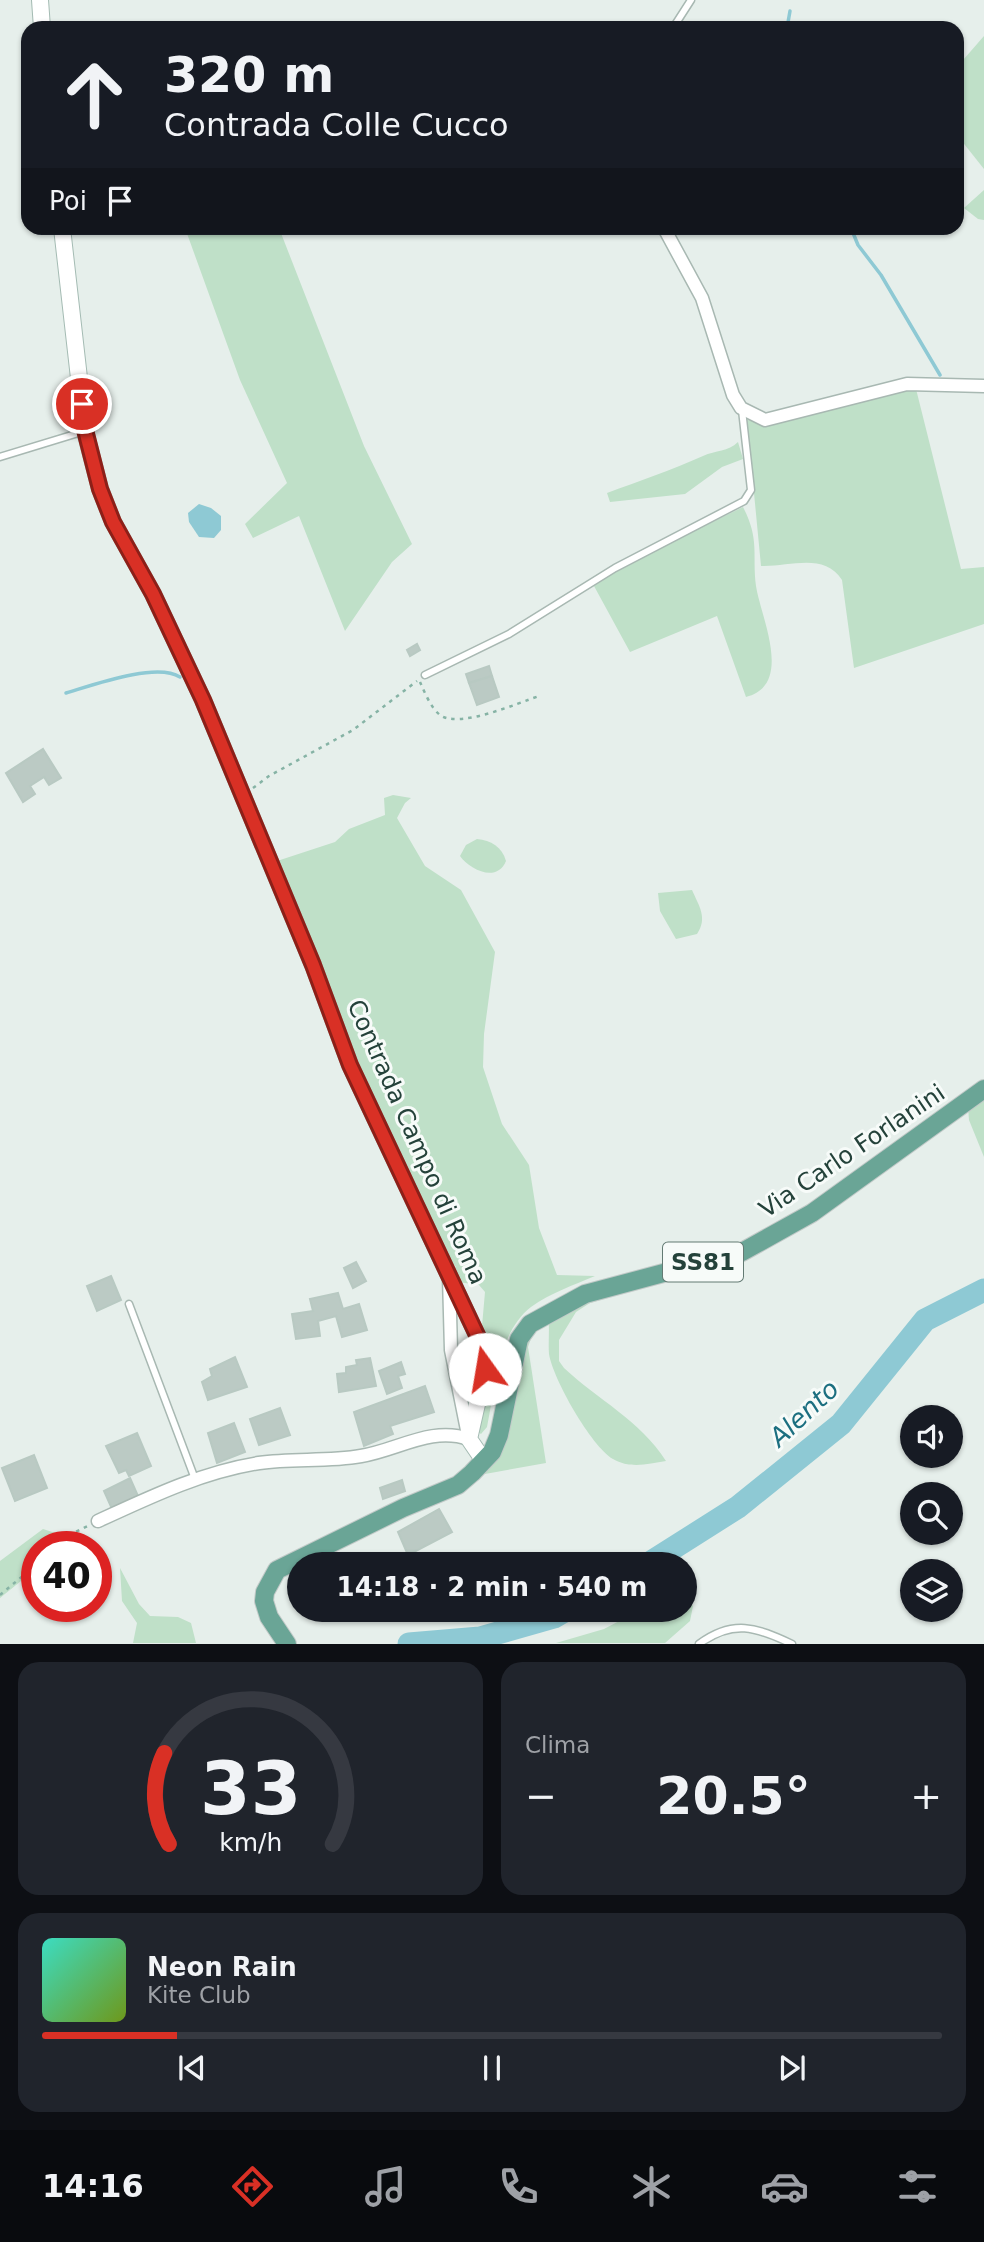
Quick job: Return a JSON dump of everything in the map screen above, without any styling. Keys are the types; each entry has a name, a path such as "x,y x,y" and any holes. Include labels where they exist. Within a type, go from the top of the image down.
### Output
{"main road":[{"name":"Via Carlo Forlanini","path":"484,1461 492,1452 499,1435 519,1339 530,1324 585,1294 742,1252 812,1213 984,1090"},
{"name":"SS81","path":"283,1638 264,1601 265,1592 277,1570 403,1508 458,1485 484,1461"}],"street":[{"path":"40,0 42,21"},
{"name":"Contrada Campo di Roma","path":"63,235 85,430 100,489 113,522 153,594 203,700 313,965 350,1065 477,1335 485,1369 469,1439"},
{"path":"668,235 702,298 733,395 741,408 765,420 907,384 984,386"},
{"path":"449,1276 451,1350 469,1439 484,1461"},
{"path":"98,1521 195,1479 261,1463 362,1456 424,1437 453,1433 469,1439"}],"lane":[{"path":"678,21 691,0"},
{"path":"422,677 509,634 615,569 744,501 751,490 741,408"},
{"path":"0,457 85,430"},
{"path":"129,1304 195,1479"},
{"path":"699,1643 719,1629 746,1626 792,1643"}],"path":[{"path":"242,793 353,730 422,677 439,714 448,718 465,719 540,696"},
{"path":"77,1531 98,1521"},
{"path":"0,1595 21,1577"}],"green space":[{"path":"984,36 984,169 964,144 964,59"},
{"path":"984,190 984,220 978,219 964,208"},
{"path":"188,235 282,235 364,446 412,544 392,562 345,631 299,516 253,538 245,524 287,483 240,380"},
{"path":"916,389 961,569 984,567 984,624 854,668 842,580 835,571 826,566 806,563 761,566 747,420 760,421 881,392"},
{"path":"738,442 743,459 722,467 685,494 610,502 607,493 726,449"},
{"path":"743,507 754,538 756,586 768,632 772,665 769,679 760,690 746,697 717,616 630,652 594,586 627,564"},
{"path":"393,795 411,798 397,818 425,866 461,890 495,952 484,1034 483,1067 502,1124 529,1165 539,1228 557,1275 595,1276 546,1298 520,1318 505,1346 487,1427 481,1434 478,1432 488,1378 482,1326 485,1292 479,1285 458,1282 449,1267 456,1267 445,1254 358,1071 274,862 335,842 349,829 385,815 384,798"},
{"path":"477,839 499,848 506,861 502,868 490,873 483,872 464,861 460,856 466,845"},
{"path":"692,890 701,912 702,923 697,934 676,939 660,911 658,893"},
{"path":"984,1096 984,1157 969,1120 968,1107"},
{"path":"675,1278 590,1303 576,1312 559,1340 559,1361 564,1368 631,1422 666,1461 626,1464 613,1459 594,1441 574,1411 552,1365 548,1316 534,1330 528,1347 546,1463 485,1474 483,1467 503,1427 519,1353 532,1326 543,1317 578,1302"},
{"path":"21,1545 21,1581 0,1598 0,1561"},
{"path":"120,1568 139,1604 150,1616 178,1617 191,1623 196,1643 133,1643 137,1623 122,1601"},
{"path":"617,1622 689,1622 665,1643 556,1643 604,1629"}],"water":[{"path":"199,504 211,508 221,516 221,530 214,538 199,537 189,522 188,513"}],"building":[{"path":"417,644 420,650 410,656 407,650"},
{"path":"489,666 492,676 469,683 466,674"},
{"path":"492,676 499,697 477,705 469,683"},
{"path":"43,749 61,778 49,785 44,777 30,786 35,794 23,802 6,773"},
{"path":"356,1262 366,1281 353,1288 344,1268"},
{"path":"111,1276 121,1300 97,1311 87,1286"},
{"path":"338,1293 343,1309 359,1304 367,1330 342,1337 336,1316 318,1321 320,1336 296,1339 292,1314 313,1311 310,1299"},
{"path":"235,1357 247,1387 208,1400 202,1382 212,1376 210,1369"},
{"path":"370,1358 376,1386 339,1392 337,1374 346,1373 346,1367 357,1365 356,1360"},
{"path":"401,1362 405,1374 398,1376 402,1388 387,1394 379,1371"},
{"path":"425,1386 434,1412 390,1426 393,1434 364,1446 354,1412"},
{"path":"280,1408 290,1435 259,1445 250,1419"},
{"path":"234,1423 245,1452 217,1463 208,1433"},
{"path":"137,1433 151,1466 129,1476 126,1470 119,1473 106,1446"},
{"path":"34,1455 47,1488 15,1501 2,1468"},
{"path":"130,1478 138,1496 112,1509 104,1491"},
{"path":"402,1480 405,1491 383,1499 380,1488"},
{"path":"439,1509 452,1532 414,1552 407,1552 398,1532"}],"waterway":[{"path":"788,21 790,11"},
{"path":"854,235 858,245 881,275 940,375"},
{"path":"66,693 141,673 169,673 180,677"},
{"name":"Alento","path":"667,1552 738,1507 841,1424 925,1320 984,1290"},
{"name":"Alento","path":"409,1644 480,1638 536,1622"}],"route":[{"path":"82,404 85,430 100,489 113,522 153,594 203,700 313,965 350,1065 477,1335 485,1369"}]}
